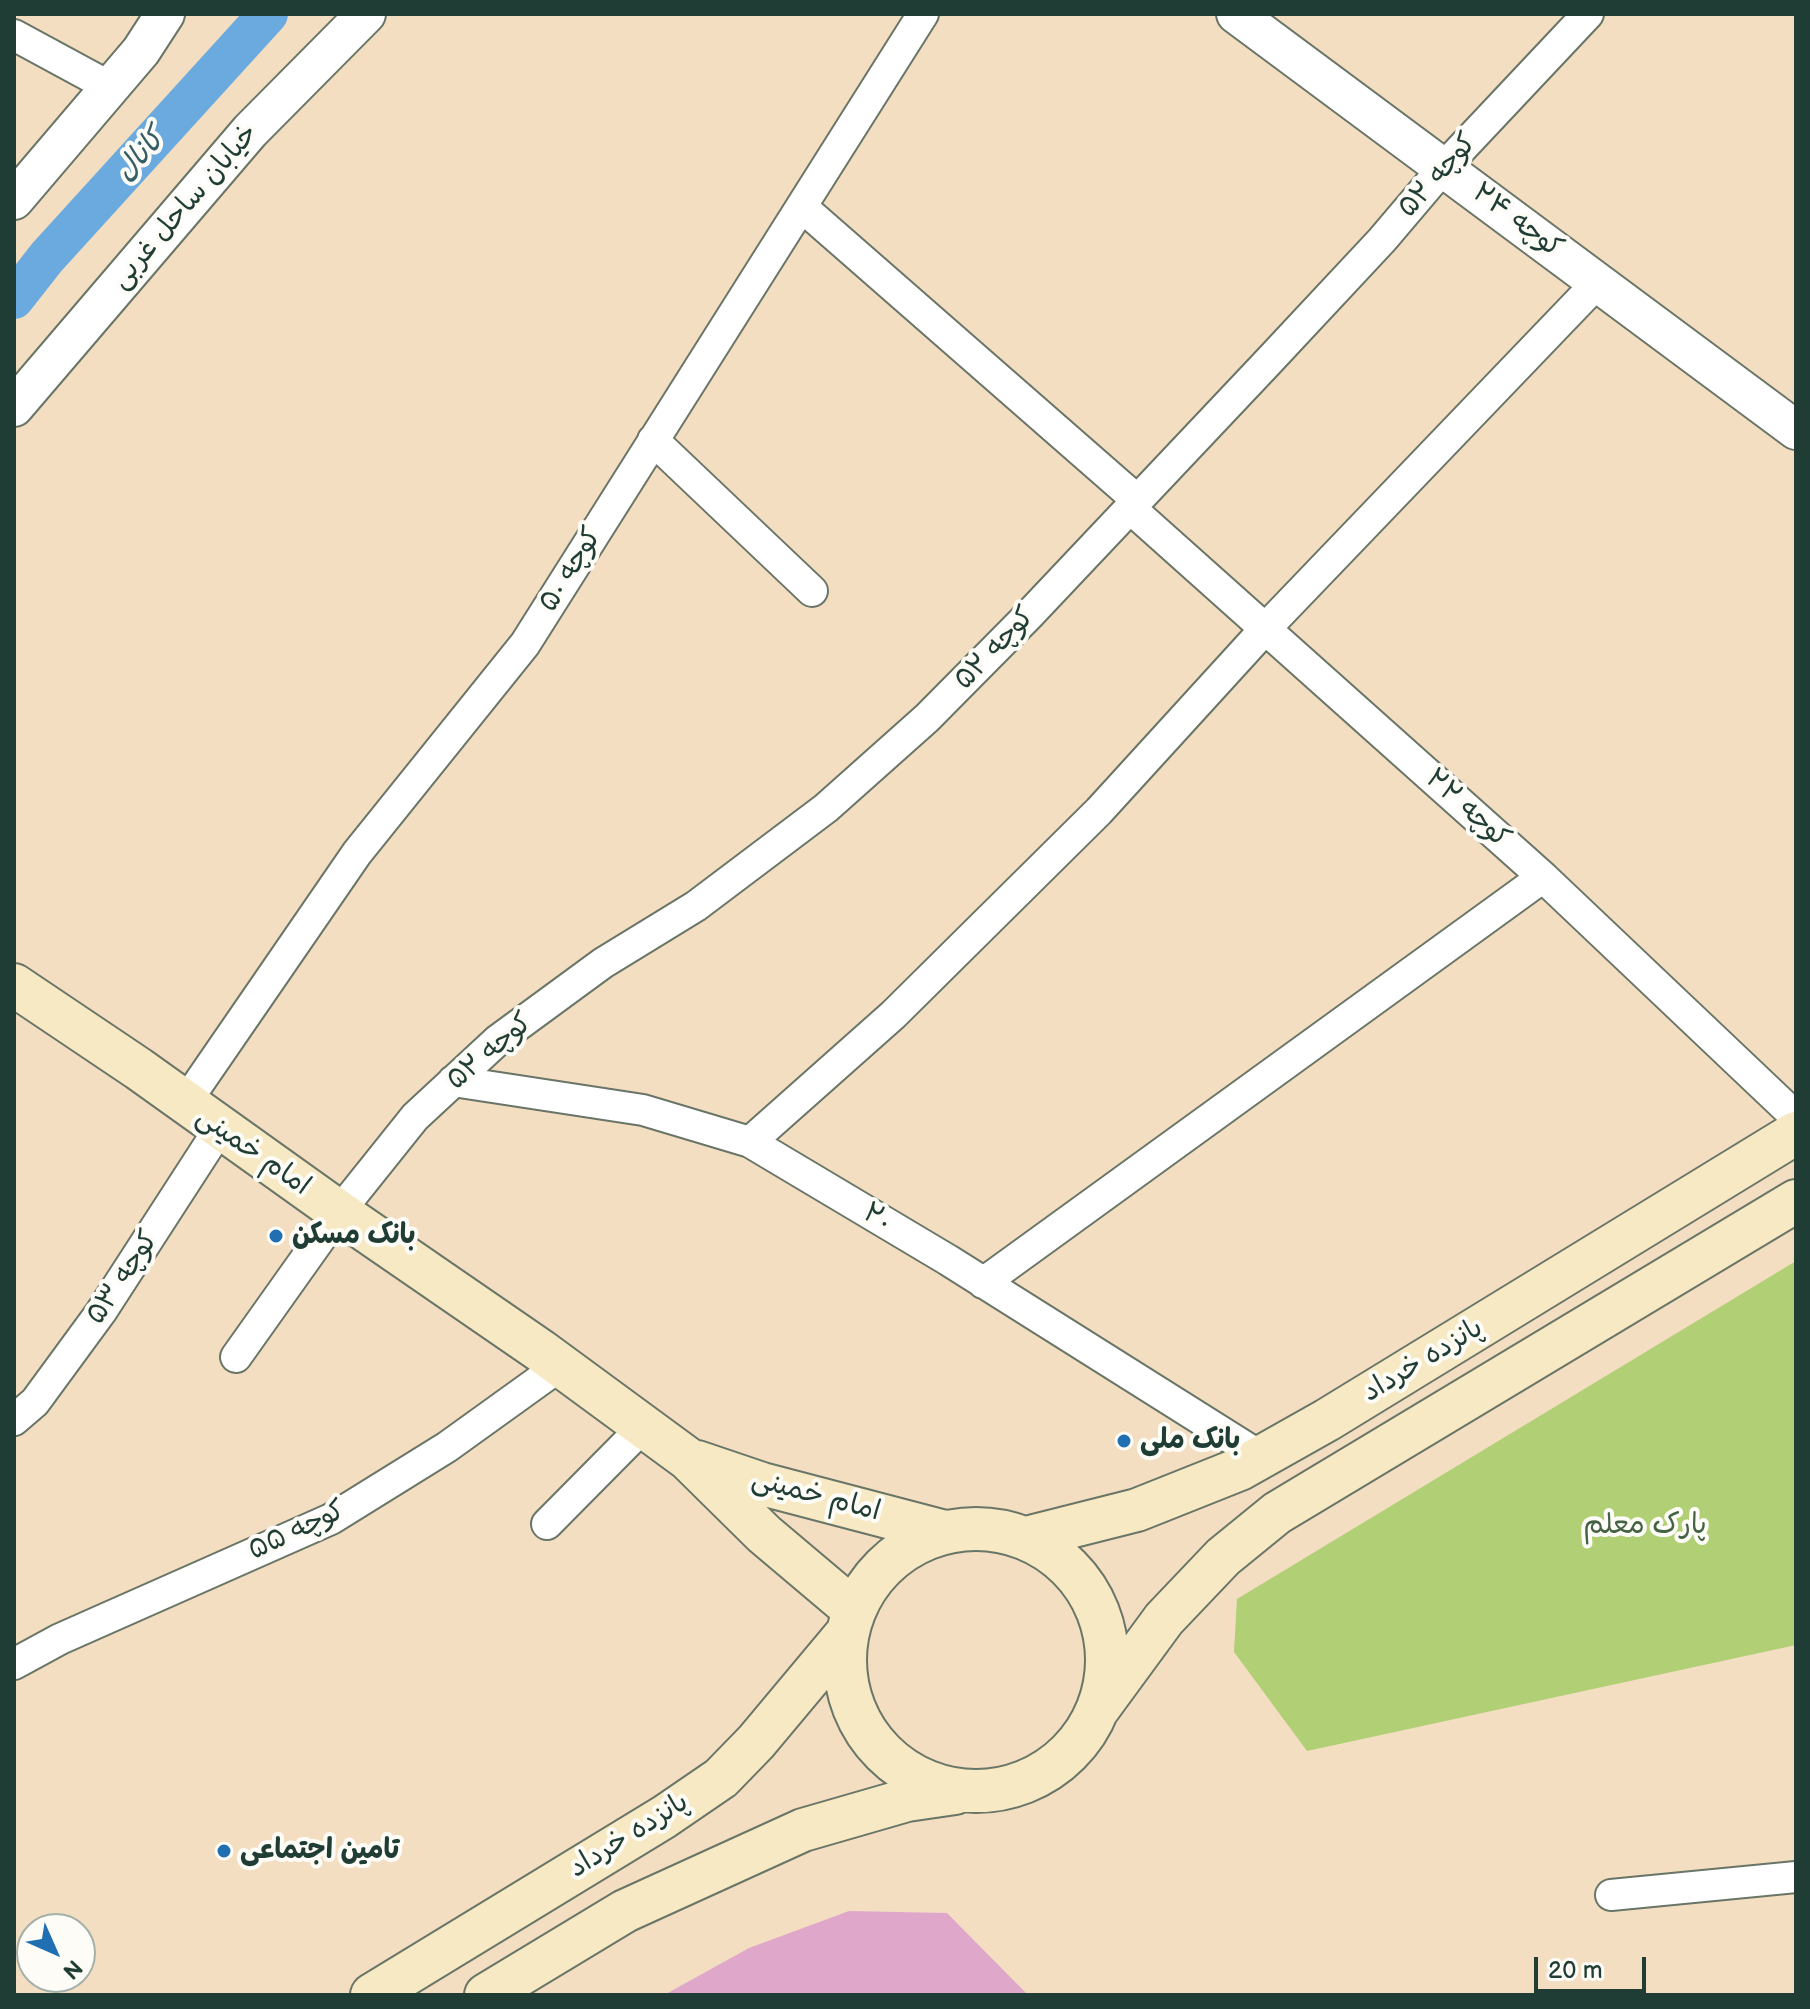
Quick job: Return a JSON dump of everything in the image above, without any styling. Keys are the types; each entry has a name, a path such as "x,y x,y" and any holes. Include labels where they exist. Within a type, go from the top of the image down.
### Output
{"main road":[{"name":"امام خمینی","path":"14,985 561,1365 688,1459 851,1621"},
{"name":"پانزده خرداد","path":"1026,1538 1137,1510 1240,1469 1796,1133"},
{"name":"پانزده خرداد","path":"1098,1709 1164,1619 1223,1557 1277,1513 1796,1201"},
{"name":"امام خمینی","path":"688,1459 762,1484 945,1532"},
{"path":"486,1995 625,1911 803,1830 907,1800 1007,1788 1045,1772 1077,1745 1098,1709 1107,1670 1104,1628 1088,1591 1061,1559 1026,1538 986,1529 945,1532 907,1548 876,1575 851,1621 845,1669 853,1706 871,1739 897,1766 929,1783 966,1791"},
{"name":"پانزده خرداد","path":"372,1995 664,1817 721,1778 756,1742 851,1621"}],"street":[{"path":"14,200 141,51 165,14"},
{"name":"خیابان ساحل غربی","path":"14,407 250,131 366,14"},
{"name":"کوچه ۵۰","path":"185,1103 357,853 525,644 923,14"},
{"name":"کوچه ۲۴","path":"1236,14 1796,430"},
{"name":"کوچه ۵۲","path":"236,1357 339,1212 415,1117 498,1040 603,963 696,906 826,808 927,718 1382,240 1444,167 1588,14"},
{"path":"14,35 110,87"},
{"name":"کوچه ۲۲","path":"802,207 1134,504 1265,629 1543,877 1796,1117"},
{"path":"750,1142 893,1015 1099,811 1265,629 1598,282"},
{"path":"653,440 812,591"},
{"path":"983,1283 1543,877"},
{"name":"۲۰","path":"453,1081 643,1110 750,1142 1261,1457"},
{"name":"کوچه ۵۳","path":"14,1420 35,1402 101,1312 220,1128"},
{"name":"کوچه ۵۵","path":"14,1664 60,1639 331,1519 447,1447 561,1365"},
{"path":"547,1524 644,1426"},
{"path":"1611,1895 1796,1877"}],"green space":[{"name":"پارک معلم","path":"1796,1261 1796,1645 1307,1751 1234,1652 1237,1599"}],"building":[{"path":"849,1911 947,1913 1028,1995 664,1995 749,1948"}],"waterway":[{"name":"کانال","path":"14,299 47,257 268,14"}],"place":[{"name":"بانک مسکن","path":"276,1236"},
{"name":"بانک ملی","path":"1124,1441"},
{"name":"تامین اجتماعی","path":"224,1851"}]}
